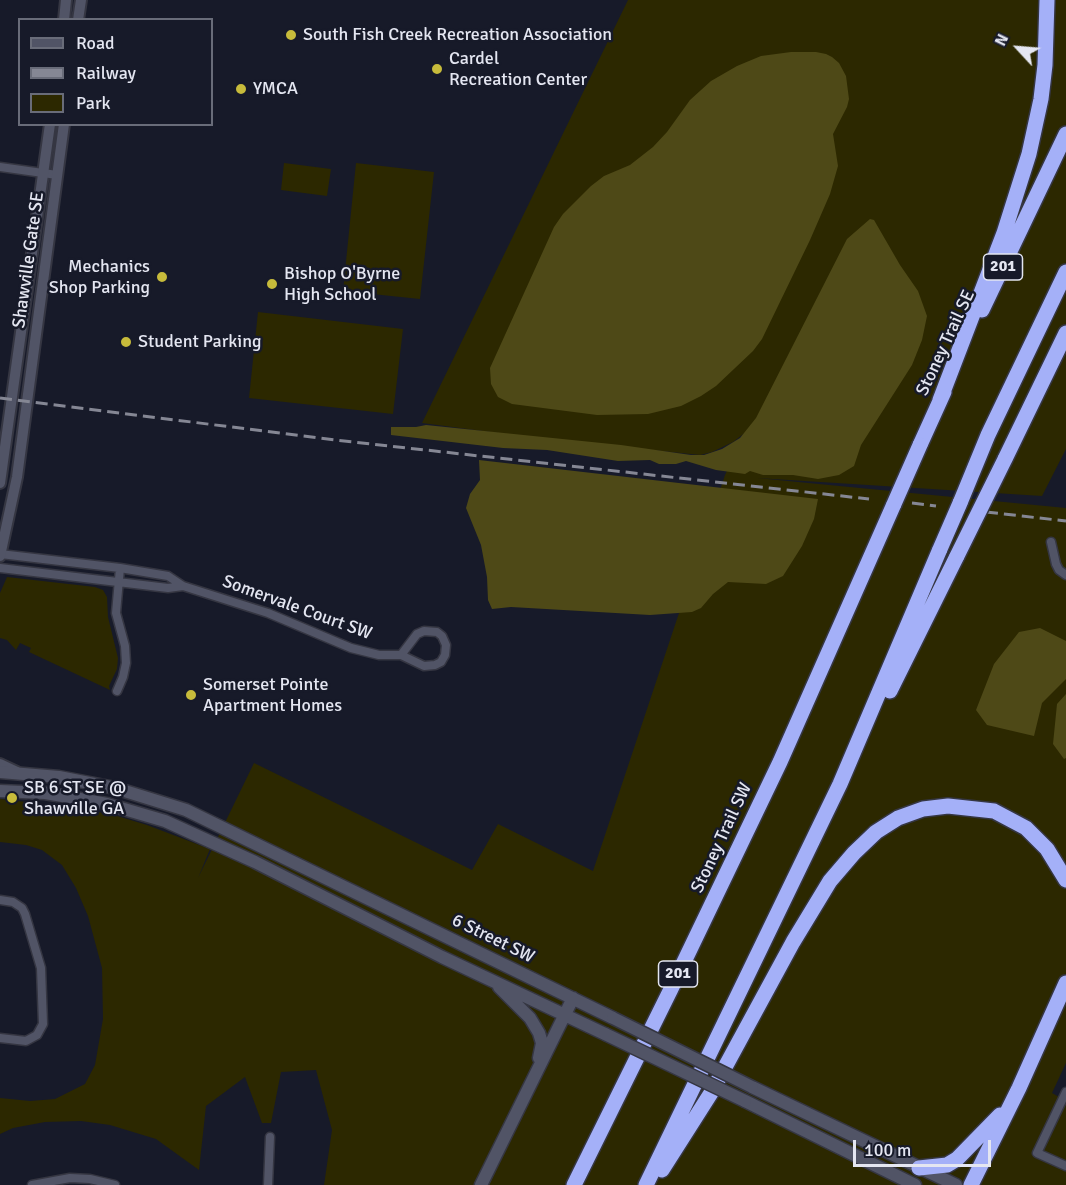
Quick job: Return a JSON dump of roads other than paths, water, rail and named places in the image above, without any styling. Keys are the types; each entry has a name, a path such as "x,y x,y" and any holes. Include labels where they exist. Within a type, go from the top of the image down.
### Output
{"highway":[{"path":"1038,0 1045,65"},
{"path":"940,400 1024,175 1038,117 1045,65 1047,0"},
{"name":"Stoney Trail SE","path":"894,504 940,400 1066,134"},
{"path":"840,784 982,450 1066,272"},
{"path":"646,1185 840,784 915,641 1066,333"},
{"name":"Stoney Trail SW","path":"574,1185 780,762 894,504"},
{"path":"652,1185 694,1121 793,942 830,881 876,832 898,818 923,809 948,806 994,812 1026,828 1047,849 1066,880"},
{"path":"972,1185 1066,983"},
{"path":"920,1168 947,1165 957,1159 989,1128 1019,1088"}],"main road":[{"name":"6 Street SW","path":"0,772 59,777 115,788 186,810 956,1185"},
{"name":"6 Street SW","path":"0,790 45,793 106,804 165,822 255,862 442,957 565,1014 915,1185"},
{"path":"481,974 520,1007 539,1033 542,1051 529,1088"},
{"path":"481,1185 573,998"}],"street":[{"path":"64,18 66,0"},
{"path":"78,18 81,0"},
{"name":"Shawville Gate SE","path":"0,483 50,126"},
{"name":"Shawville Gate SE","path":"0,555 14,497 64,126"},
{"path":"0,167 57,175"},
{"path":"1051,542 1056,564 1059,570 1066,575"},
{"name":"Somervale Court SW","path":"0,555 120,568 168,576 183,586 268,613 351,648 379,655 401,655 424,666 435,665 443,659 446,645 442,636 437,632 424,631 417,634 401,655"},
{"name":"Somervale Court SW","path":"0,568 168,588 183,586"},
{"path":"117,691 126,663 125,646 116,614 120,568"},
{"path":"0,765 17,773"},
{"path":"0,900 14,902 22,908 25,914 41,968 43,994 43,1024 37,1035 26,1041 0,1038"},
{"path":"1066,1092 1037,1153 1066,1166"},
{"path":"268,1185 270,1137"},
{"path":"32,1185 70,1178 90,1179 116,1185"}],"railway":[{"path":"0,398 335,440 869,499"},
{"path":"912,503 936,506"},
{"path":"986,512 1066,521"}],"place":[{"name":"South Fish Creek Recreation Association","path":"291,35"},
{"name":"Cardel Recreation Center","path":"437,69"},
{"name":"YMCA","path":"241,89"},
{"name":"Mechanics Shop Parking","path":"162,277"},
{"name":"Bishop O'Byrne High School","path":"272,284"},
{"name":"Student Parking","path":"126,342"},
{"name":"Somerset Pointe Apartment Homes","path":"191,695"},
{"name":"SB 6 ST SE @ Shawville GA","path":"12,798"}]}
